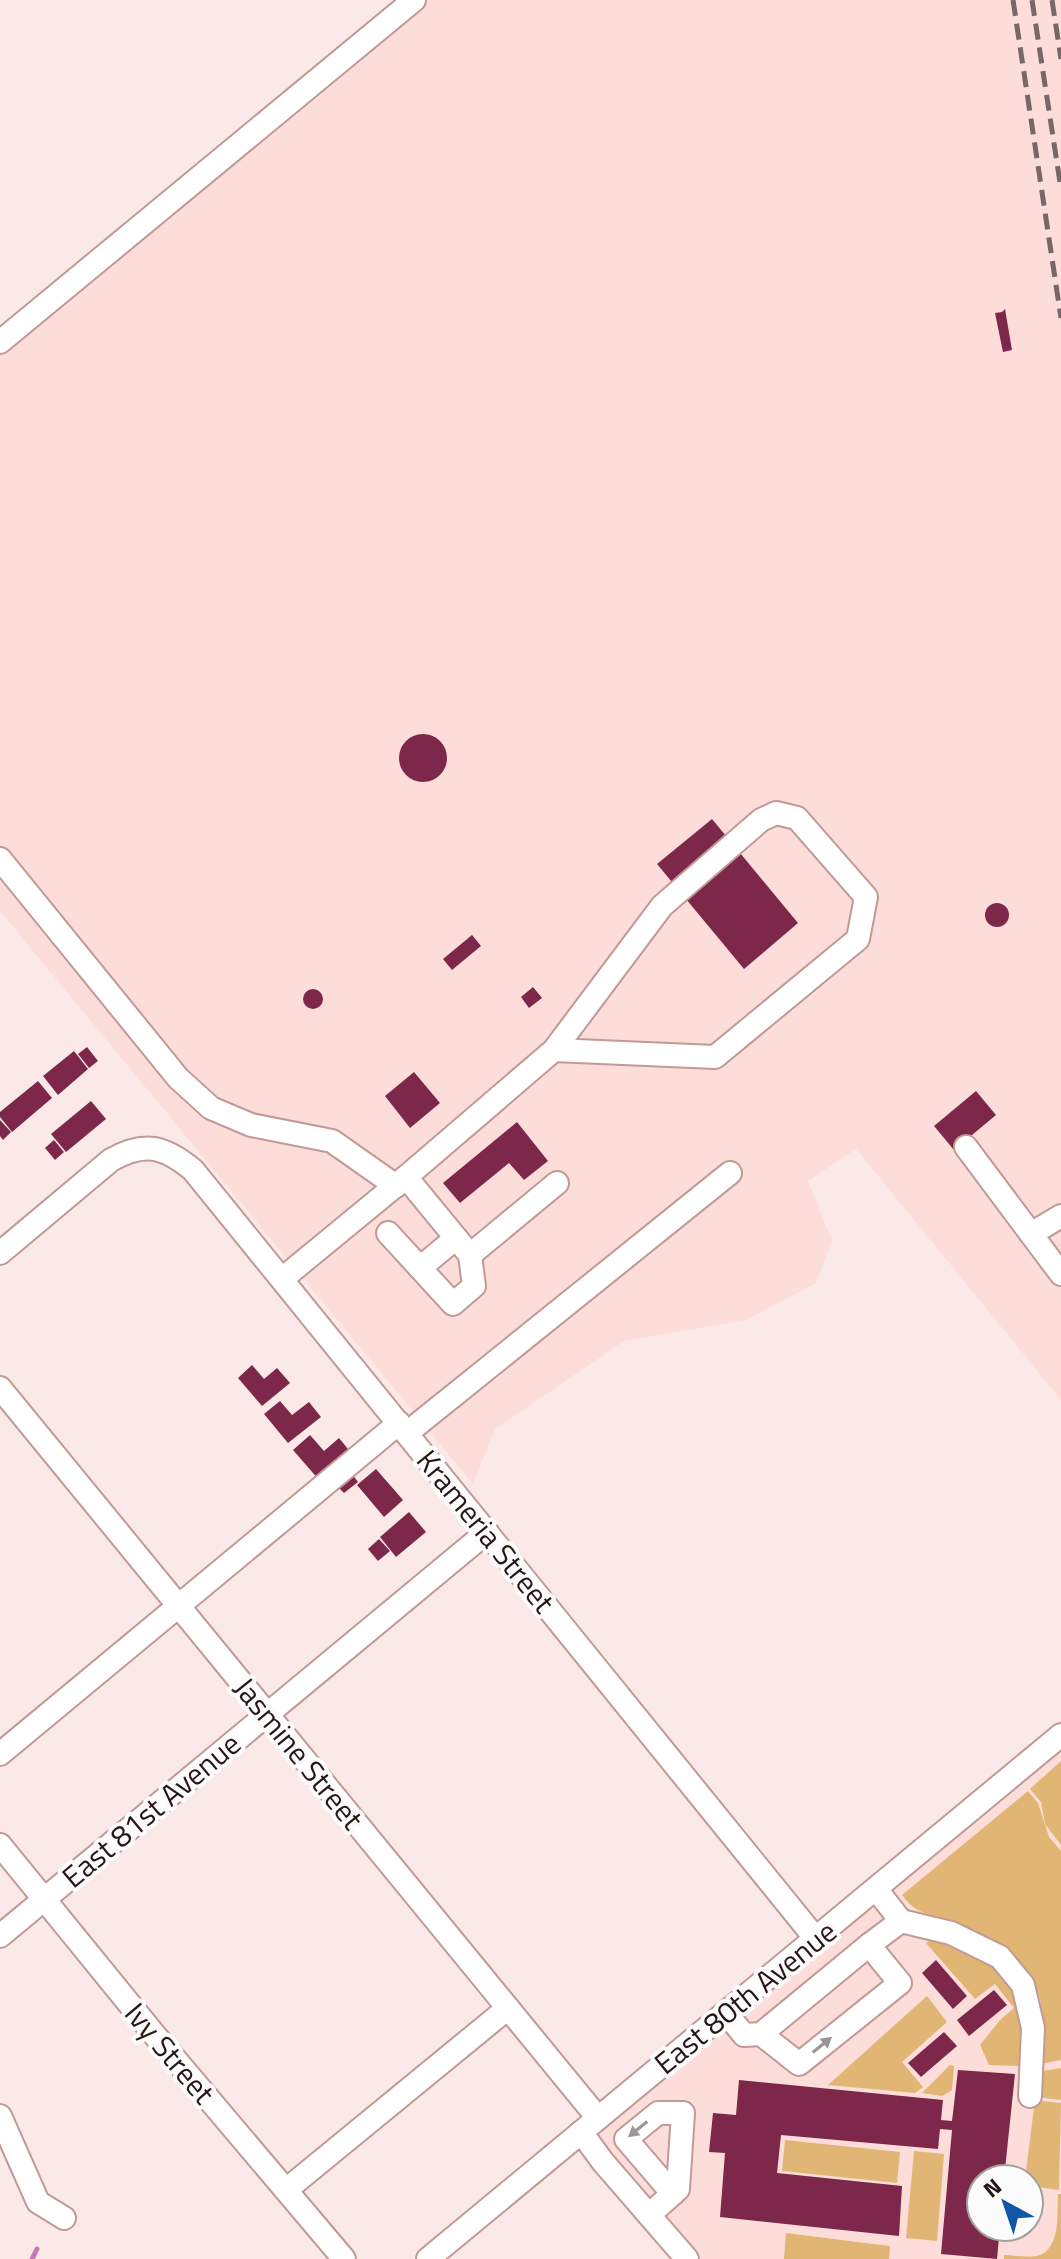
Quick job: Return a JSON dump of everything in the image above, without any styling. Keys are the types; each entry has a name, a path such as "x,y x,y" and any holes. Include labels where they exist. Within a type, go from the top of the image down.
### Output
{"street":[{"path":"0,342 414,0"},
{"path":"282,1279 401,1182 554,1050 662,906 761,820 776,813 797,818 866,897 858,939 715,1057 554,1050"},
{"path":"0,859 178,1078 211,1108 251,1125 332,1141 401,1182 463,1247 474,1286 453,1304 388,1233"},
{"path":"966,1147 1061,1274"},
{"name":"Krameria Street","path":"0,1253 111,1160 126,1151 141,1148 166,1151 177,1156 193,1170 282,1279 816,1939"},
{"path":"0,1754 178,1606 730,1173"},
{"path":"420,1268 463,1247 557,1183"},
{"path":"1031,1234 1061,1216"},
{"name":"Jasmine Street","path":"0,1388 508,2008 589,2125 603,2162 687,2259"},
{"name":"East 81st Avenue","path":"0,1936 487,1532"},
{"name":"East 80th Avenue","path":"428,2259 1061,1735"},
{"name":"Ivy Street","path":"0,1845 153,2033 344,2259"},
{"path":"876,1889 901,1921 951,1933 1000,1957 1023,1985 1033,2028 1030,2096"},
{"path":"726,2013 744,2035 761,2034 901,1921"},
{"path":"761,2034 799,2064 900,1983 869,1945"},
{"path":"286,2190 508,2008"},
{"path":"0,2116 38,2202 64,2218"},
{"path":"649,2215 673,2194"}],"shaded area":[{"path":"401,0 1061,0 1061,1400 856,1149 808,1181 832,1241 816,1283 746,1320 624,1341 495,1429 473,1484 0,911 0,332"},
{"path":"1061,1752 1061,2259 700,2259 595,2133"},
{"path":"1061,1761 1061,1845 1045,1824 1041,1802 1030,1789"},
{"path":"1028,1791 1038,1803 1049,1837 1061,1851 1061,2060 1035,2065 1042,2027 1041,2003 1026,1970 1014,1957 983,1935 918,1910 902,1895"},
{"path":"932,1939 992,1966 1012,1989 1022,2022 1019,2066 989,2065 980,2045 1014,2008 995,1984 975,1999 926,1943"},
{"path":"927,1996 947,2022 902,2062 923,2087 915,2093 828,2085"},
{"path":"950,2065 954,2066 952,2090 942,2096 922,2093"},
{"path":"1061,2068 1061,2100 1035,2097 1036,2072"},
{"path":"1035,2100 1061,2103 1059,2190 1045,2188 1045,2163 1027,2163"},
{"path":"785,2140 900,2152 897,2183 782,2171"},
{"path":"914,2151 944,2154 937,2241 906,2238"},
{"path":"1058,2194 1061,2194 1061,2259 1004,2259 1004,2255 1037,2256 1050,2246 1056,2230"},
{"path":"786,2233 890,2246 889,2259 784,2259"}],"building":[{"path":"1005,309 1012,350 1003,352 995,313"},
{"path":"423,734 440,741 447,758 440,775 423,782 406,775 399,758 406,741"},
{"path":"712,819 798,923 744,969 657,864"},
{"path":"997,903 1008,910 1009,915 1002,926 997,927 986,920 985,915 992,904"},
{"path":"472,935 481,946 452,970 443,959"},
{"path":"533,987 542,998 529,1008 521,997"},
{"path":"309,989 317,989 323,999 317,1009 309,1009 303,1003 303,995"},
{"path":"87,1047 98,1061 89,1068 78,1054"},
{"path":"74,1051 88,1069 58,1095 43,1076"},
{"path":"414,1072 440,1103 410,1128 385,1096"},
{"path":"38,1081 52,1098 12,1132 0,1117 0,1112"},
{"path":"976,1091 996,1115 954,1150 934,1126"},
{"path":"91,1101 106,1119 66,1152 51,1134"},
{"path":"0,1120 11,1132 3,1140 0,1136"},
{"path":"517,1122 548,1161 524,1180 509,1163 460,1203 443,1183"},
{"path":"54,1140 64,1152 55,1160 45,1148"},
{"path":"252,1365 264,1379 277,1368 290,1383 262,1406 238,1378"},
{"path":"280,1401 292,1415 309,1402 321,1417 288,1443 264,1414"},
{"path":"310,1435 324,1451 339,1438 352,1454 320,1481 293,1450"},
{"path":"376,1469 403,1500 384,1517 357,1485"},
{"path":"352,1474 358,1482 344,1493 337,1486"},
{"path":"409,1512 426,1532 396,1557 380,1537"},
{"path":"379,1539 390,1551 378,1561 368,1549"},
{"path":"936,1960 967,1996 953,2009 922,1973"},
{"path":"994,1990 1007,2005 969,2036 957,2020"},
{"path":"944,2032 957,2046 921,2077 908,2063"},
{"path":"958,2070 1015,2074 1006,2163 965,2163 965,2243 998,2243 997,2259 941,2254 952,2130 940,2129 938,2149 781,2135 777,2173 902,2186 899,2236 720,2217 725,2153 709,2152 713,2113 736,2115 739,2080 943,2100 941,2120 952,2121"}],"waterway":[{"path":"32,2259 37,2249"}],"railway":[{"path":"1013,0 1061,318"},
{"path":"1032,0 1061,189"},
{"path":"1052,0 1061,59"}]}
